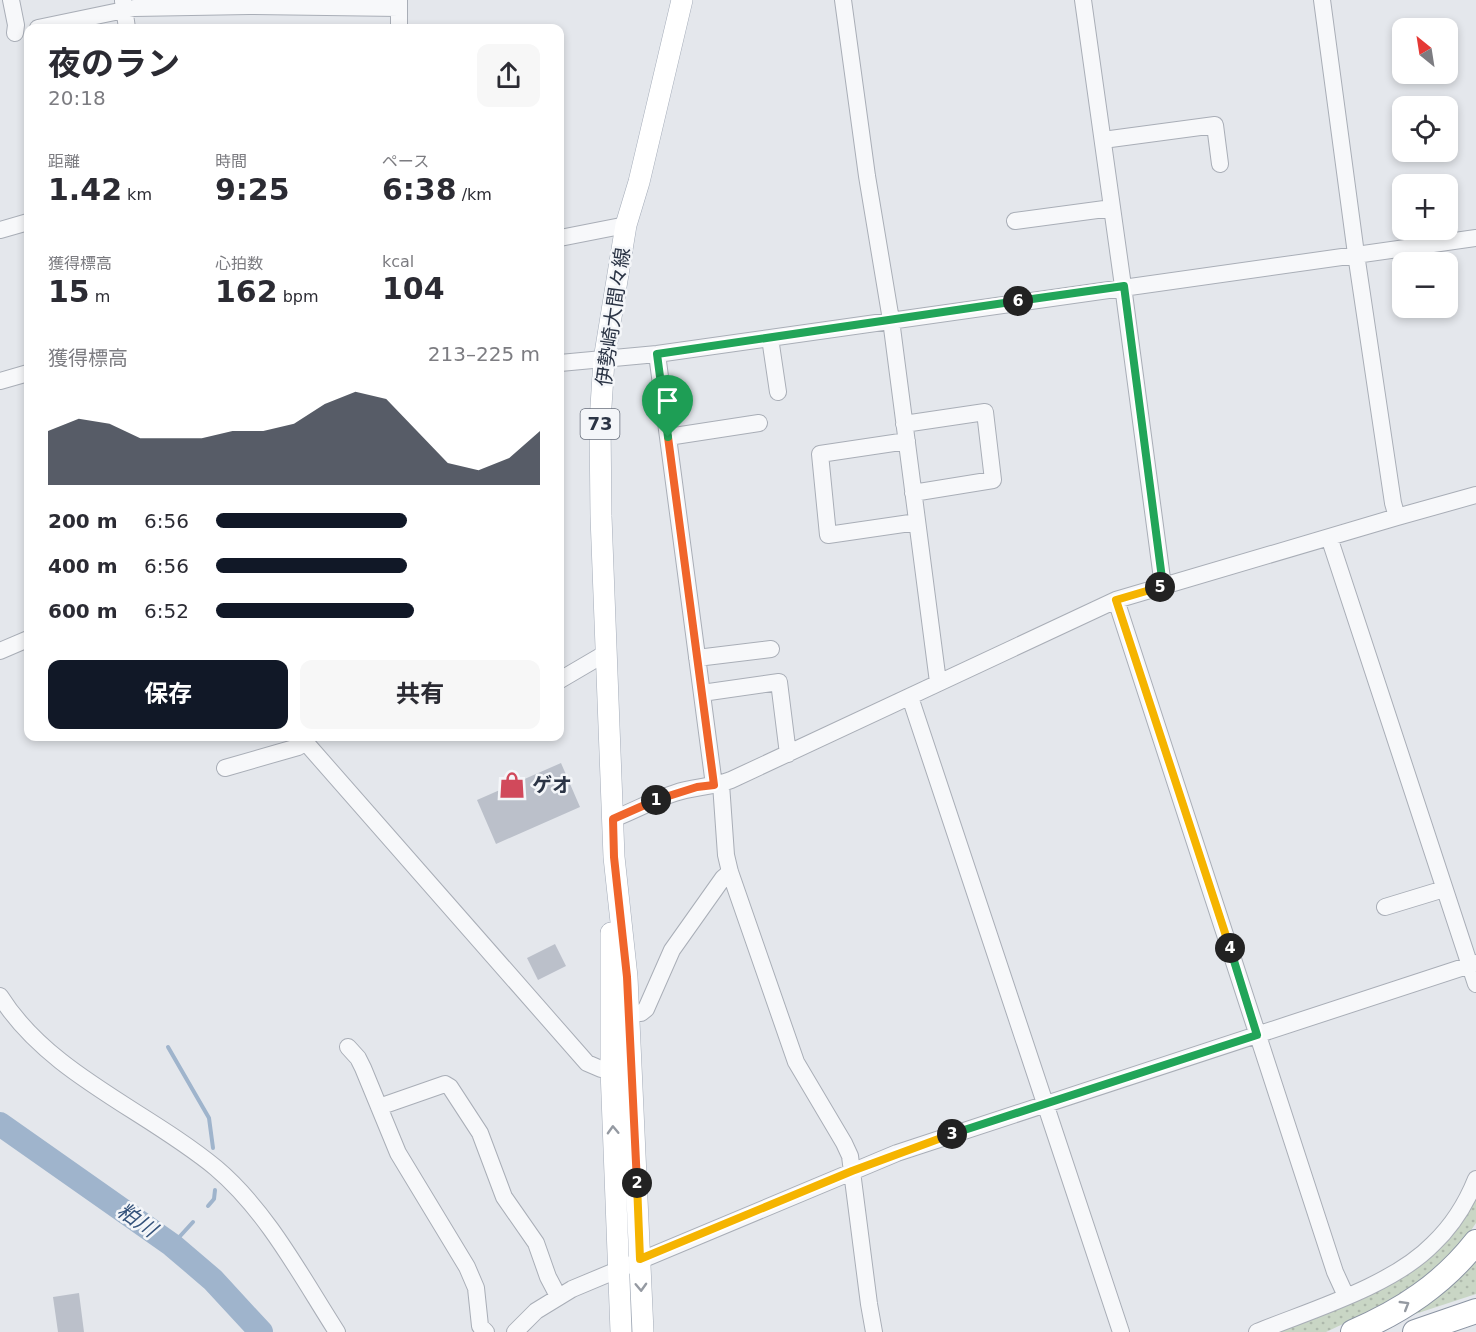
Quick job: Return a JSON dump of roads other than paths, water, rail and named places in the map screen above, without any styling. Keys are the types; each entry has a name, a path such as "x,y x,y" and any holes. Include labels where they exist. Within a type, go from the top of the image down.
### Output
{"highway":[{"path":"1353,1332 1382,1318 1431,1288 1448,1275 1476,1242"},
{"path":"1414,1332 1476,1311"}],"main road":[{"name":"伊勢崎大間々線","path":"643,1332 629,1014 614,857 599,455 604,360 626,225 639,182 682,0"},
{"name":"伊勢崎大間々線","path":"614,857 610,897 611,1069 621,1332"}],"street":[{"path":"11,0 16,26 14,35"},
{"path":"843,0 867,176 891,320 938,682"},
{"path":"1083,0 1124,286 1163,586"},
{"path":"1322,0 1356,254 1397,517"},
{"path":"53,24 124,5 263,3 399,4 399,24"},
{"path":"124,5 126,24"},
{"path":"1103,140 1215,125 1220,164"},
{"path":"1015,221 1112,208"},
{"path":"0,230 24,223"},
{"path":"564,237 626,225"},
{"path":"564,363 657,354 1124,286 1476,238"},
{"path":"770,338 778,392"},
{"path":"657,354 697,658 718,784 726,855 796,1062 850,1156 874,1332"},
{"path":"0,381 24,374"},
{"path":"914,493 993,480 985,412 820,454 828,535 917,522"},
{"path":"668,437 759,423"},
{"path":"613,819 674,793 718,784 788,754 1116,600 1476,495"},
{"path":"1329,537 1444,889 1473,964 1476,984"},
{"path":"1116,600 1335,1272 1346,1296"},
{"path":"0,651 24,641"},
{"path":"697,658 771,648"},
{"path":"564,678 606,653"},
{"path":"702,693 779,682 788,754"},
{"path":"910,697 1121,1332"},
{"path":"225,768 298,747 301,741"},
{"path":"303,741 587,1063 601,1069 611,1069"},
{"path":"629,1014 641,1013 646,1009 672,950 723,878 730,872"},
{"path":"1384,907 1444,889"},
{"path":"515,1332 527,1318 558,1296 640,1259 852,1171 947,1135 1473,964"},
{"path":"0,996 26,1030 43,1047 63,1063 194,1151 234,1185 250,1202 283,1248 337,1332"},
{"path":"348,1047 363,1068 398,1153 467,1267 476,1288 480,1326 486,1332"},
{"path":"379,1107 445,1084 450,1088 480,1133 504,1197 536,1243 548,1277 558,1296"},
{"path":"1257,1332 1346,1296 1412,1261 1433,1245 1453,1222 1468,1199 1476,1179"}],"waterway":[{"path":"168,1047 209,1118 213,1148"},
{"name":"粕川","path":"0,1124 172,1245 213,1280 261,1332"},
{"path":"208,1206 214,1199 215,1190"},
{"path":"172,1245 193,1222"}],"place":[{"name":"ゲオ","path":"512,785"}]}
